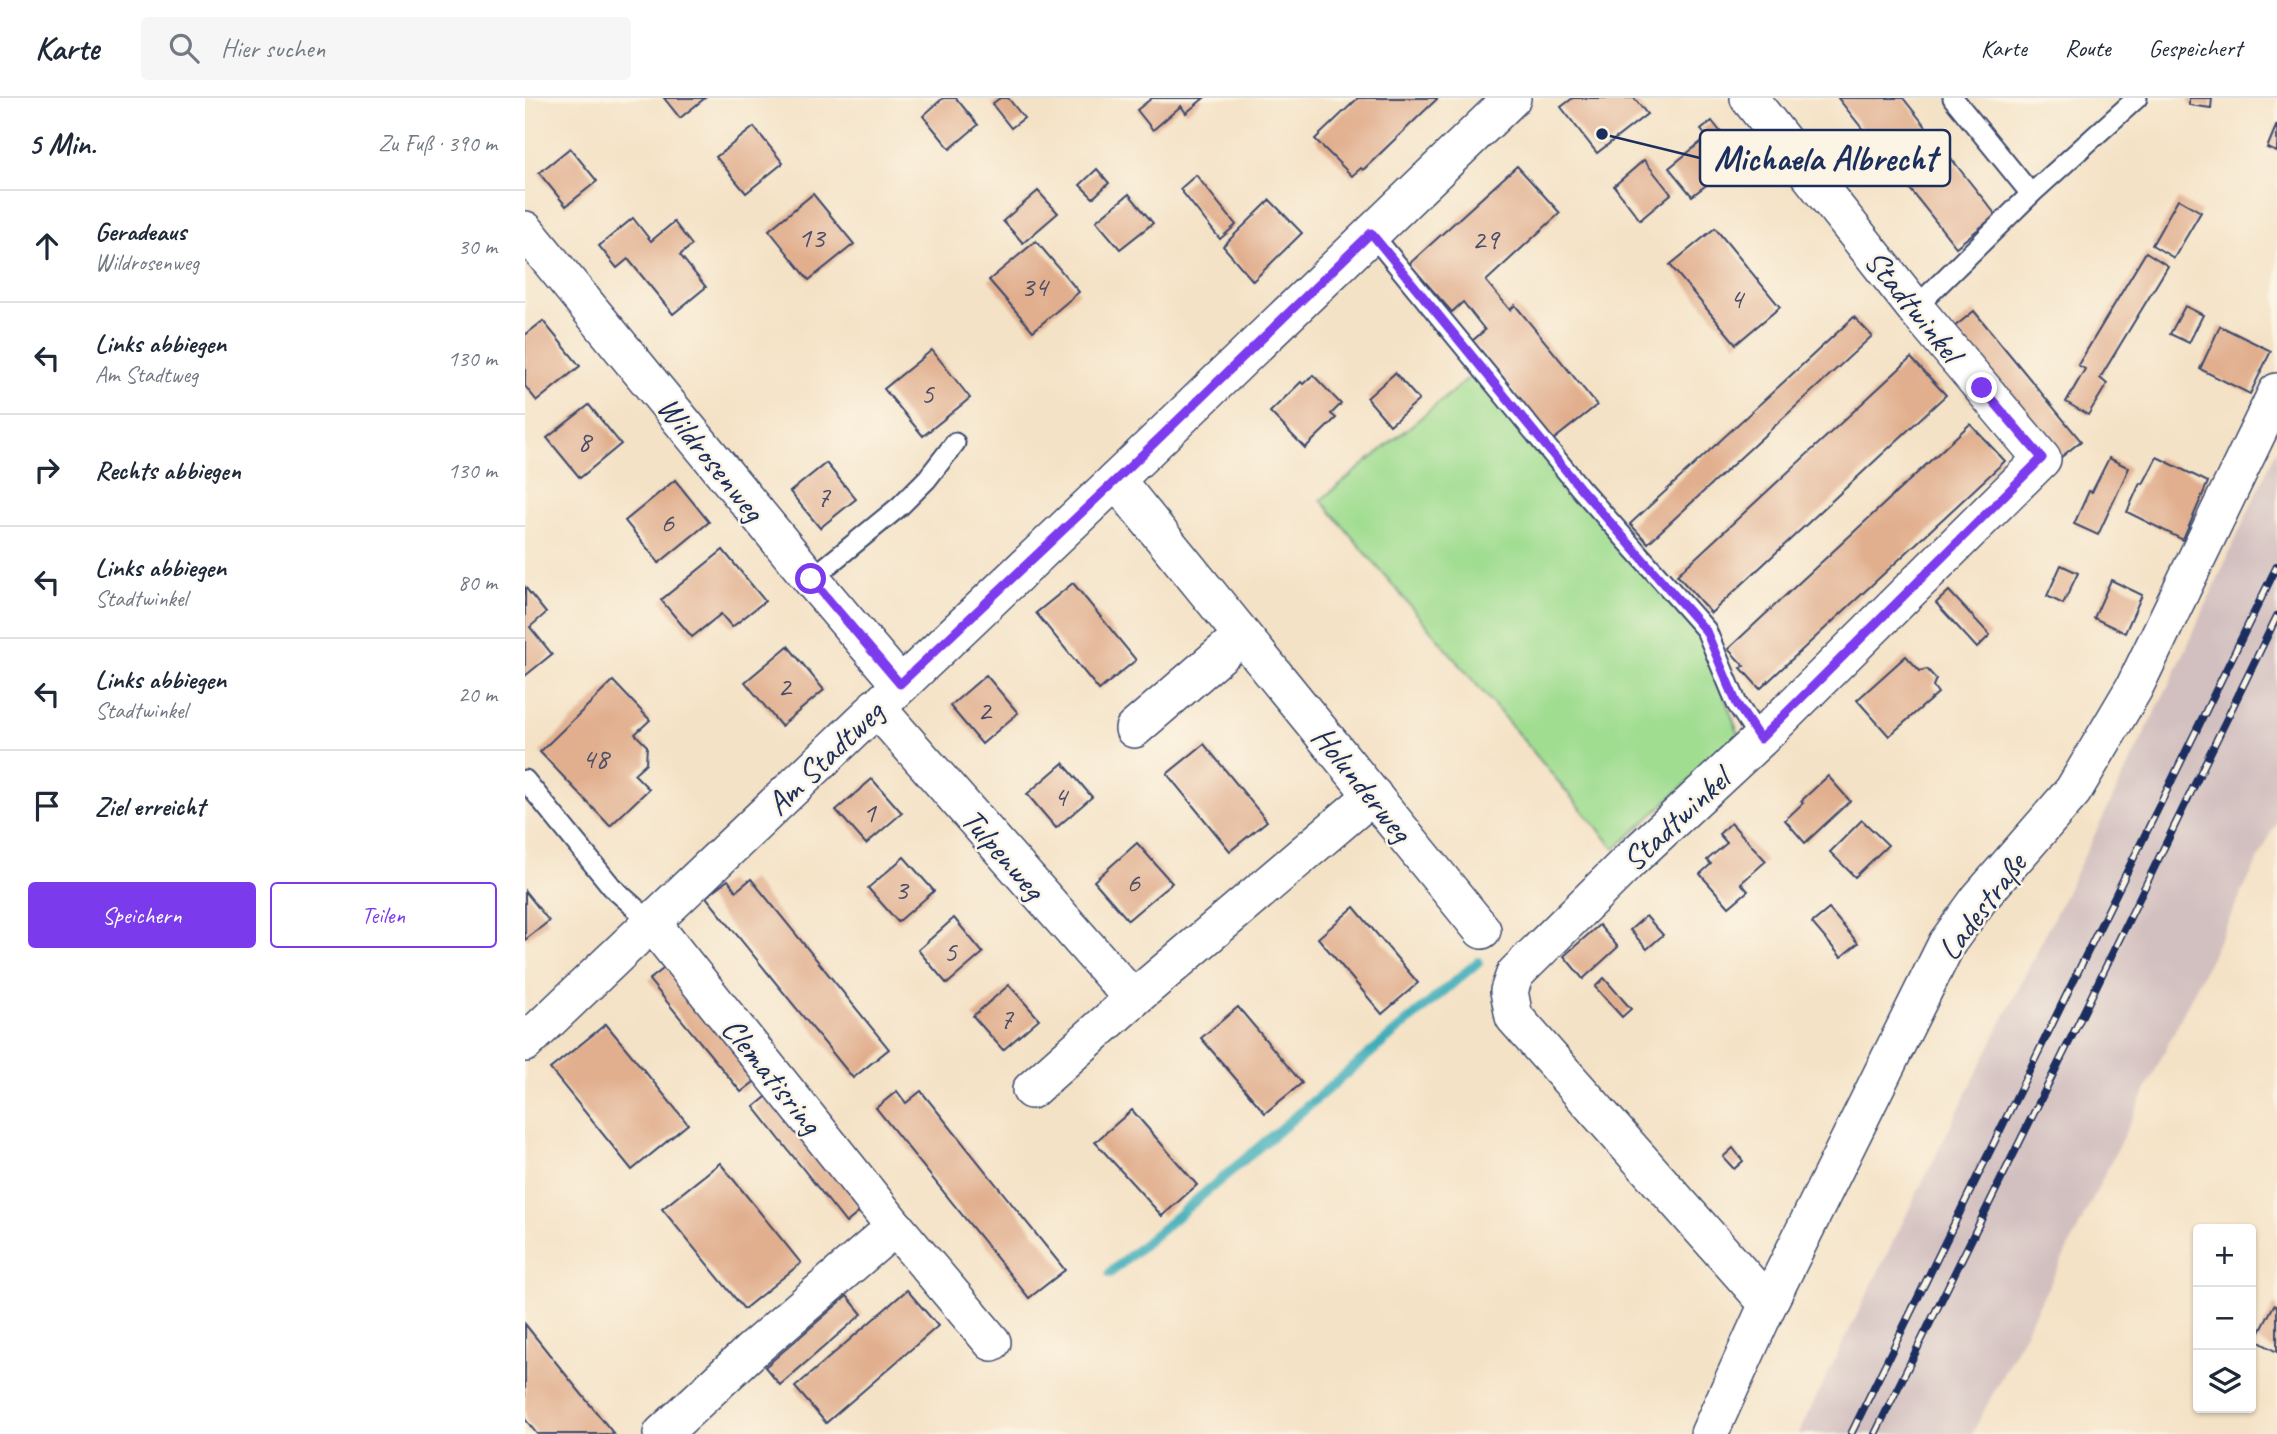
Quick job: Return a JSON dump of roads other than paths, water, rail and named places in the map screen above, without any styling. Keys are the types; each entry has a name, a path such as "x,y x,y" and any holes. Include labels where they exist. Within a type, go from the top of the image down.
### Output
{"street":[{"name":"Am Stadtweg","path":"525,1043 1512,98"},
{"name":"Stadtwinkel","path":"1749,98 1915,308 2042,458 1760,739 1628,862 1515,974 1509,991 1514,1017 1768,1304"},
{"name":"Wildrosenweg","path":"525,230 811,579 888,695"},
{"name":"Ladestraße","path":"1709,1434 1768,1304 1947,943 1979,899 2073,792 2134,688 2277,392"},
{"name":"Holunderweg","path":"1116,480 1482,930"},
{"path":"1134,729 1243,636"},
{"name":"Tulpenweg","path":"888,695 1133,999"},
{"path":"1031,1090 1133,999 1374,795"},
{"name":"Clematisring","path":"651,922 895,1227 992,1342"},
{"path":"662,1434 751,1351 895,1227"}],"lane":[{"path":"1953,98 2031,194"},
{"path":"1915,308 2031,194 2137,98"},
{"path":"1371,233 1581,489 1706,631 1737,704 1760,739"},
{"path":"811,579 901,506 927,479 955,443"},
{"path":"525,780 612,887 651,922"}],"waterway":[{"path":"1110,1273 1478,962"}],"railway":[{"path":"1851,1434 2277,566"},
{"path":"1875,1434 2277,616"}],"place":[{"name":"Michaela Albrecht","path":"1602,134"}]}
